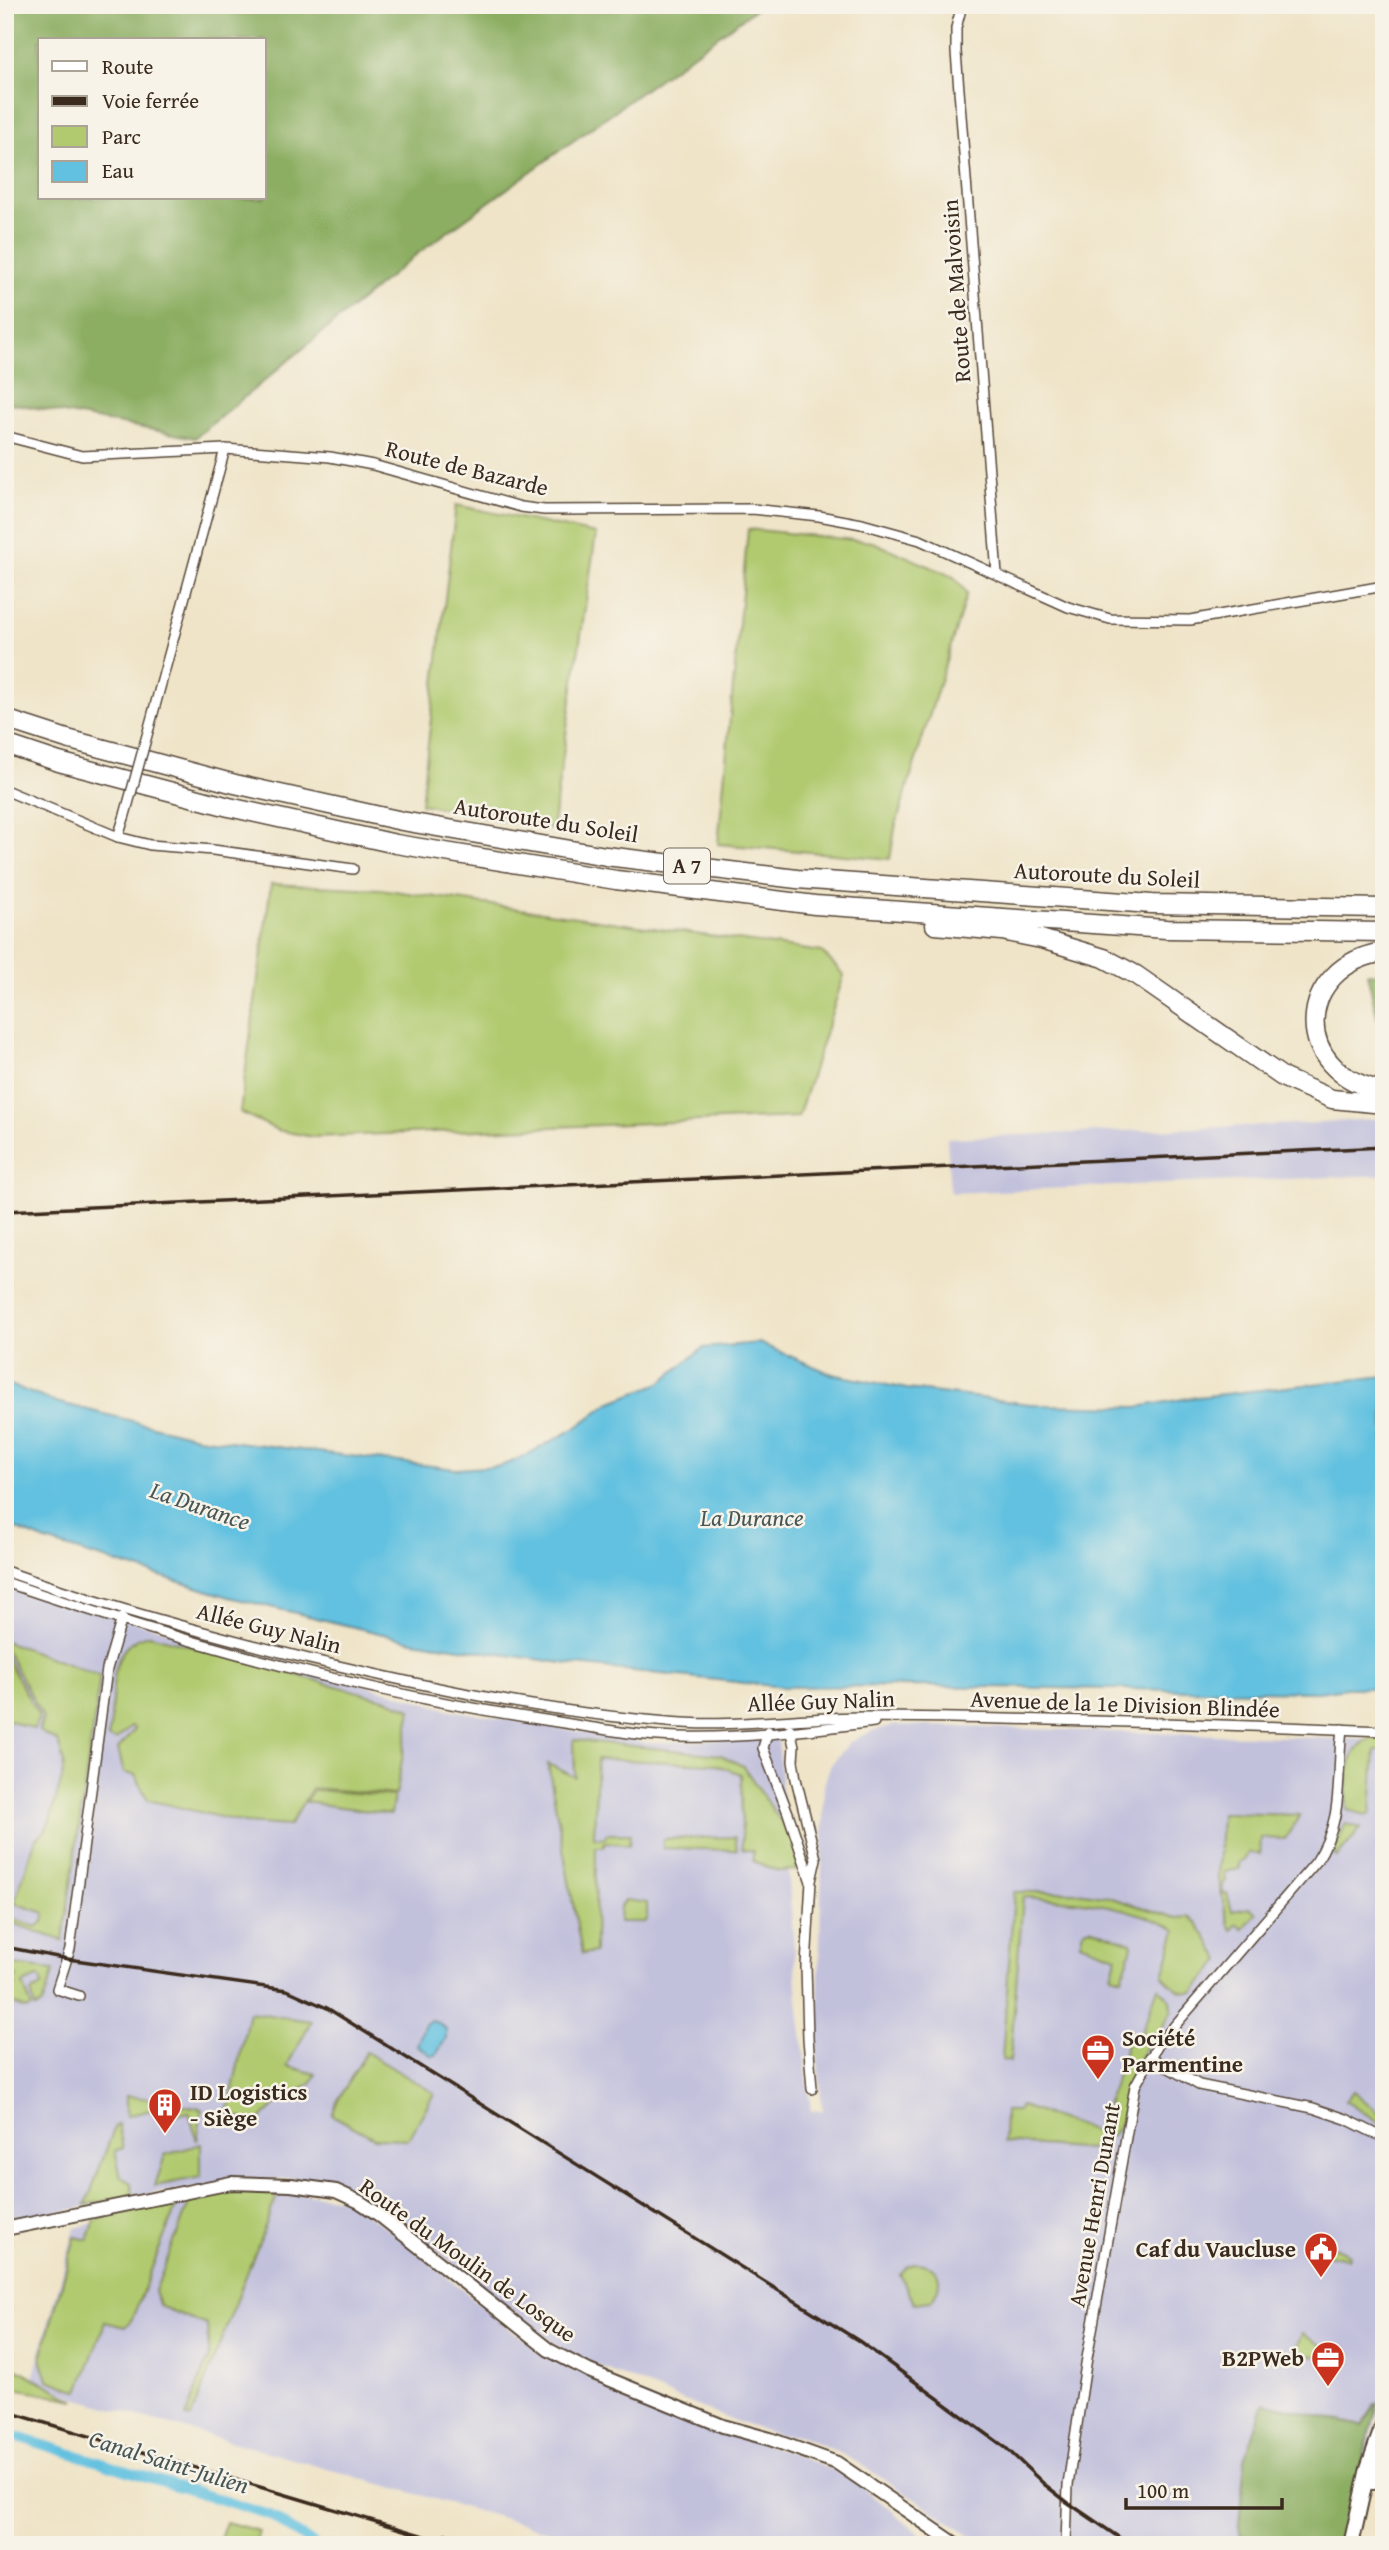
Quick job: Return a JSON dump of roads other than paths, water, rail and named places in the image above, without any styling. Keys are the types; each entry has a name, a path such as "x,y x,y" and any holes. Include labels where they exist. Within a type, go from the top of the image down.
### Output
{"highway":[{"name":"Autoroute du Soleil","path":"5,719 67,739 235,784 402,821 606,856 797,879 1139,904 1384,908"},
{"name":"Autoroute du Soleil","path":"5,744 59,762 229,807 396,844 616,880 815,905 1167,929 1384,932"},
{"path":"815,905 865,918 1002,931 1041,939 1104,958 1136,975 1296,1084 1332,1099 1384,1104"},
{"path":"1384,952 1371,954 1342,968 1325,987 1315,1013 1314,1037 1323,1056 1350,1081 1384,1091"}],"main road":[{"path":"1351,2545 1368,2468 1384,2423"},
{"path":"1355,2528 1384,2454"}],"street":[{"name":"Route de Malvoisin","path":"962,5 956,28 956,52 997,574"},
{"name":"Route de Bazarde","path":"5,436 82,456 225,449 330,457 373,465 522,507 544,510 730,509 830,518 901,534 1068,607 1110,619 1189,620 1384,586"},
{"path":"118,837 225,449"},
{"path":"5,790 118,837 150,845 213,850 353,869"},
{"name":"Allée Guy Nalin","path":"5,1571 125,1610 251,1645 457,1693 672,1723 907,1718"},
{"name":"Allée Guy Nalin","path":"5,1582 121,1621 241,1656 390,1693 648,1735 739,1736 907,1718"},
{"path":"79,1996 57,1989 70,1949 107,1669 125,1610"},
{"name":"Avenue de la 1e Division Blindée","path":"907,1718 1384,1731"},
{"path":"811,1881 762,1748 766,1734 780,1722 791,1732 796,1779 816,1859 811,1881 806,1966 812,2089"},
{"name":"Avenue Henri Dunant","path":"1066,2545 1068,2485 1086,2364 1135,2086 1150,2057 1188,2008 1325,1848 1339,1803 1342,1729"},
{"path":"794,1746 812,1730"},
{"path":"739,1736 762,1748"},
{"path":"1150,2057 1199,2085 1312,2108 1346,2119 1384,2138"},
{"name":"Route du Moulin de Losque","path":"5,2229 208,2185 291,2185 336,2191 378,2214 550,2350 589,2371 723,2426 770,2439 837,2463 957,2545"}],"water":[{"name":"La Durance","path":"759,1343 832,1374 907,1389 1038,1405 1138,1407 1189,1398 1384,1376 1384,1688 1346,1688 1318,1692 912,1686 782,1687 576,1665 412,1641 229,1597 46,1541 5,1524 5,1383 52,1401 197,1437 456,1469 501,1466 523,1457 574,1429 609,1403 660,1383 703,1348"},
{"path":"430,2021 439,2023 446,2029 446,2038 436,2055 432,2056 417,2045 425,2024"}],"waterway":[{"name":"Canal Saint-Julien","path":"5,2433 270,2515 314,2545"}],"railway":[{"path":"5,1211 1384,1147"},
{"path":"5,1947 68,1959 287,1990 327,2008 859,2341 1006,2448 1067,2502 1130,2545"},
{"path":"5,2411 454,2545"},
{"path":"445,2534 483,2545"}],"place":[{"name":"Société Parmentine","path":"1098,2081"},
{"name":"ID Logistics - Siège","path":"165,2135"},
{"name":"Caf du Vaucluse","path":"1321,2279"},
{"name":"B2PWeb","path":"1328,2388"}]}
